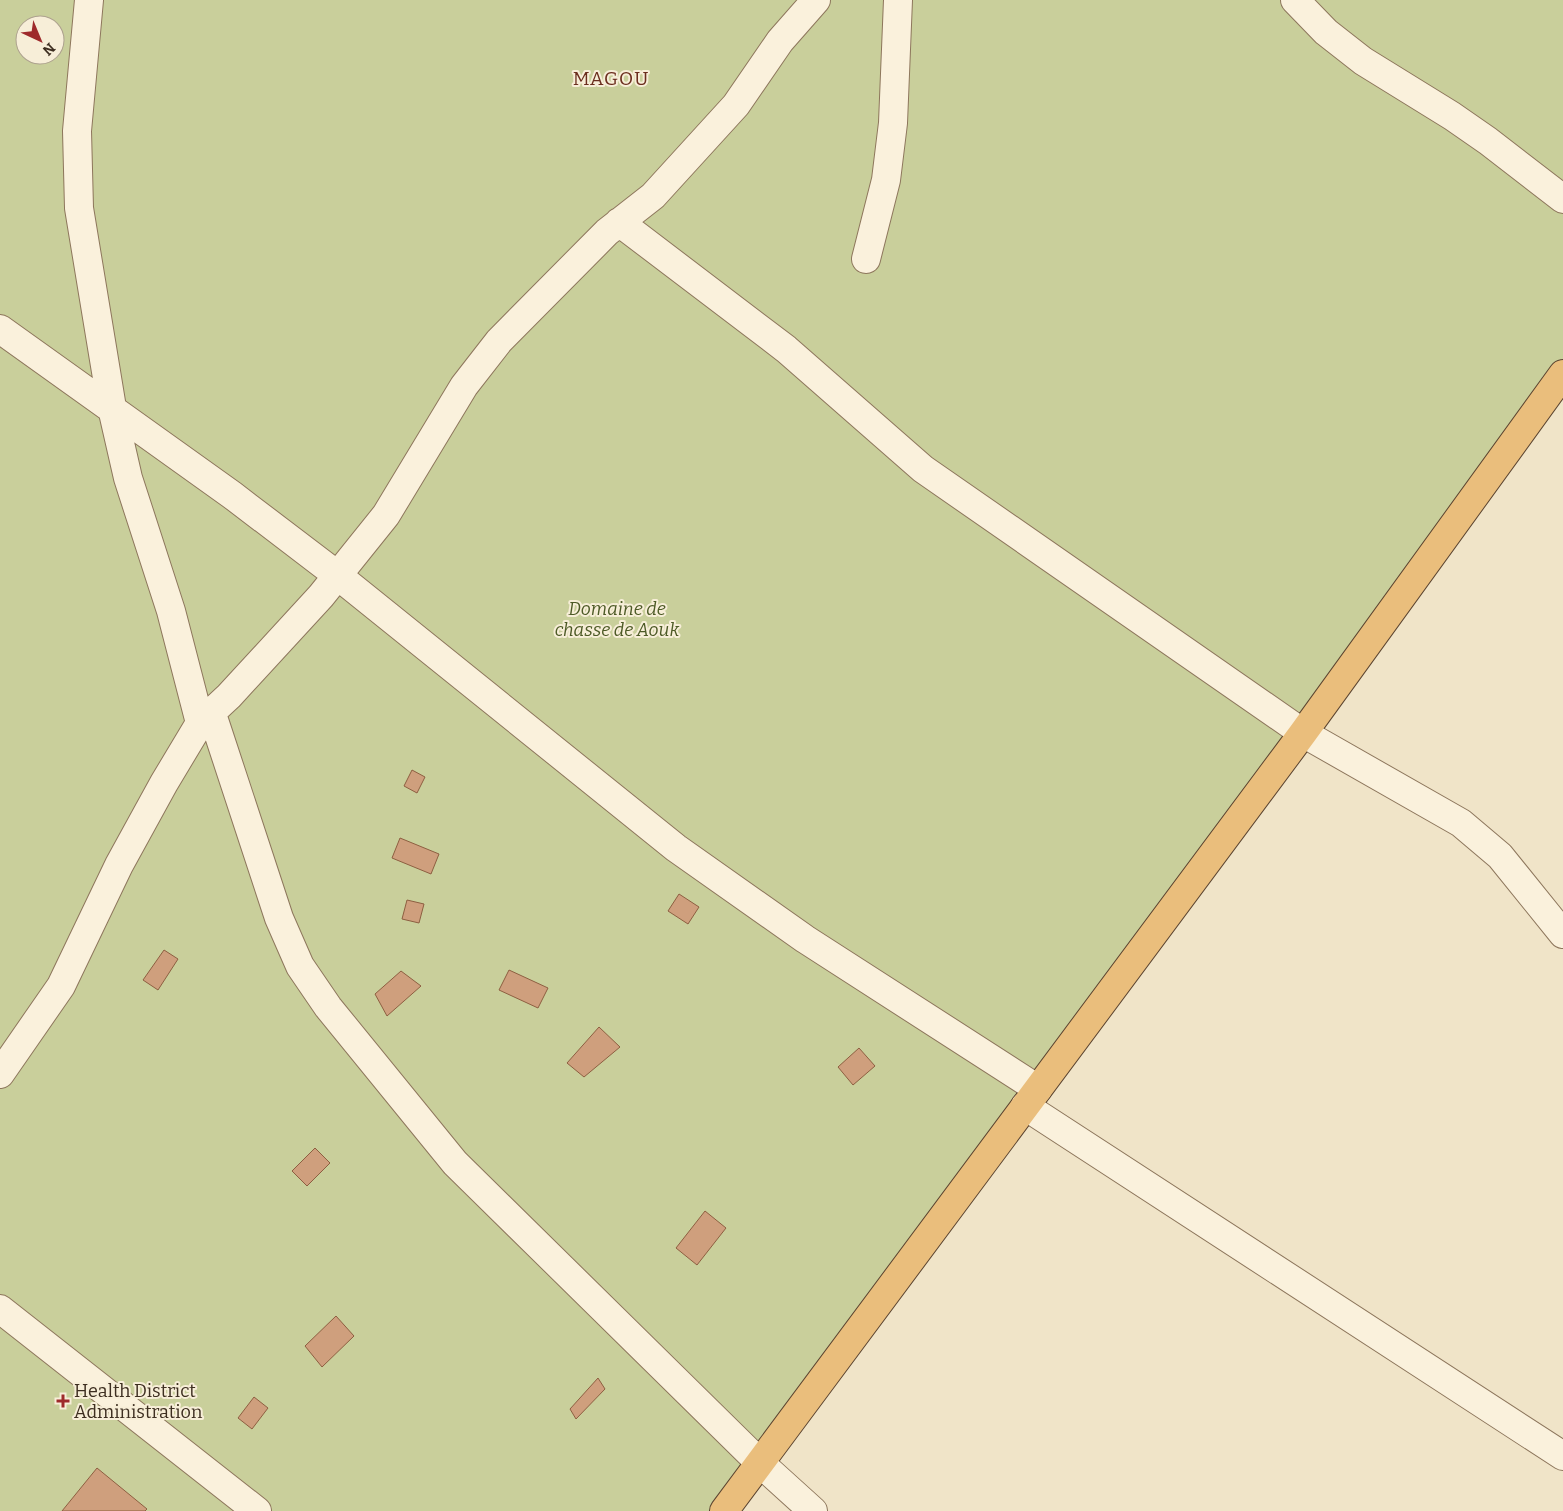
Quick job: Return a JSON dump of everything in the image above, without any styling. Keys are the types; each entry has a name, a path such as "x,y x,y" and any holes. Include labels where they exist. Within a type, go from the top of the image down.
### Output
{"highway":[{"path":"724,1511 1303,732 1563,374"}],"street":[{"path":"89,0 77,132 79,208 112,408 128,478 206,719 279,918 300,966 328,1007 455,1164 760,1463 813,1511"},
{"path":"0,1074 61,986 119,865 164,783 206,719 321,596 386,515 464,386 499,341 607,232 653,196 736,105 780,40 816,0"},
{"path":"866,258 886,180 893,123 898,0"},
{"path":"1295,0 1326,32 1363,61 1452,116 1488,141 1563,199"},
{"path":"619,222 786,349 922,469 1303,732 1461,823 1500,856 1563,934"},
{"path":"0,329 232,495 337,575 676,848 1031,1098 1563,1456"},
{"path":"0,1309 257,1511"}],"green space":[{"name":"Domaine de chasse de Aouk","path":"0,0 1563,0 1563,374 724,1511 0,1511"}],"building":[{"path":"412,770 425,777 417,793 404,786"},
{"path":"400,838 439,854 431,874 392,858"},
{"path":"679,894 699,907 688,924 668,911"},
{"path":"407,900 424,904 419,923 402,919"},
{"path":"164,950 178,959 158,990 143,980"},
{"path":"509,970 548,988 538,1008 499,990"},
{"path":"401,971 421,986 387,1016 375,994"},
{"path":"599,1027 620,1047 584,1077 567,1063"},
{"path":"859,1048 875,1066 853,1085 838,1067"},
{"path":"315,1148 330,1163 307,1186 292,1171"},
{"path":"705,1211 726,1228 697,1265 676,1248"},
{"path":"336,1316 354,1336 322,1367 305,1346"},
{"path":"598,1378 605,1389 576,1419 570,1409"},
{"path":"254,1397 268,1408 252,1429 238,1418"},
{"path":"97,1468 147,1509 145,1511 62,1511"}],"place":[{"name":"Health District Administration","path":"63,1401"}],"district":[{"name":"MAGOU","path":"611,78"}]}
